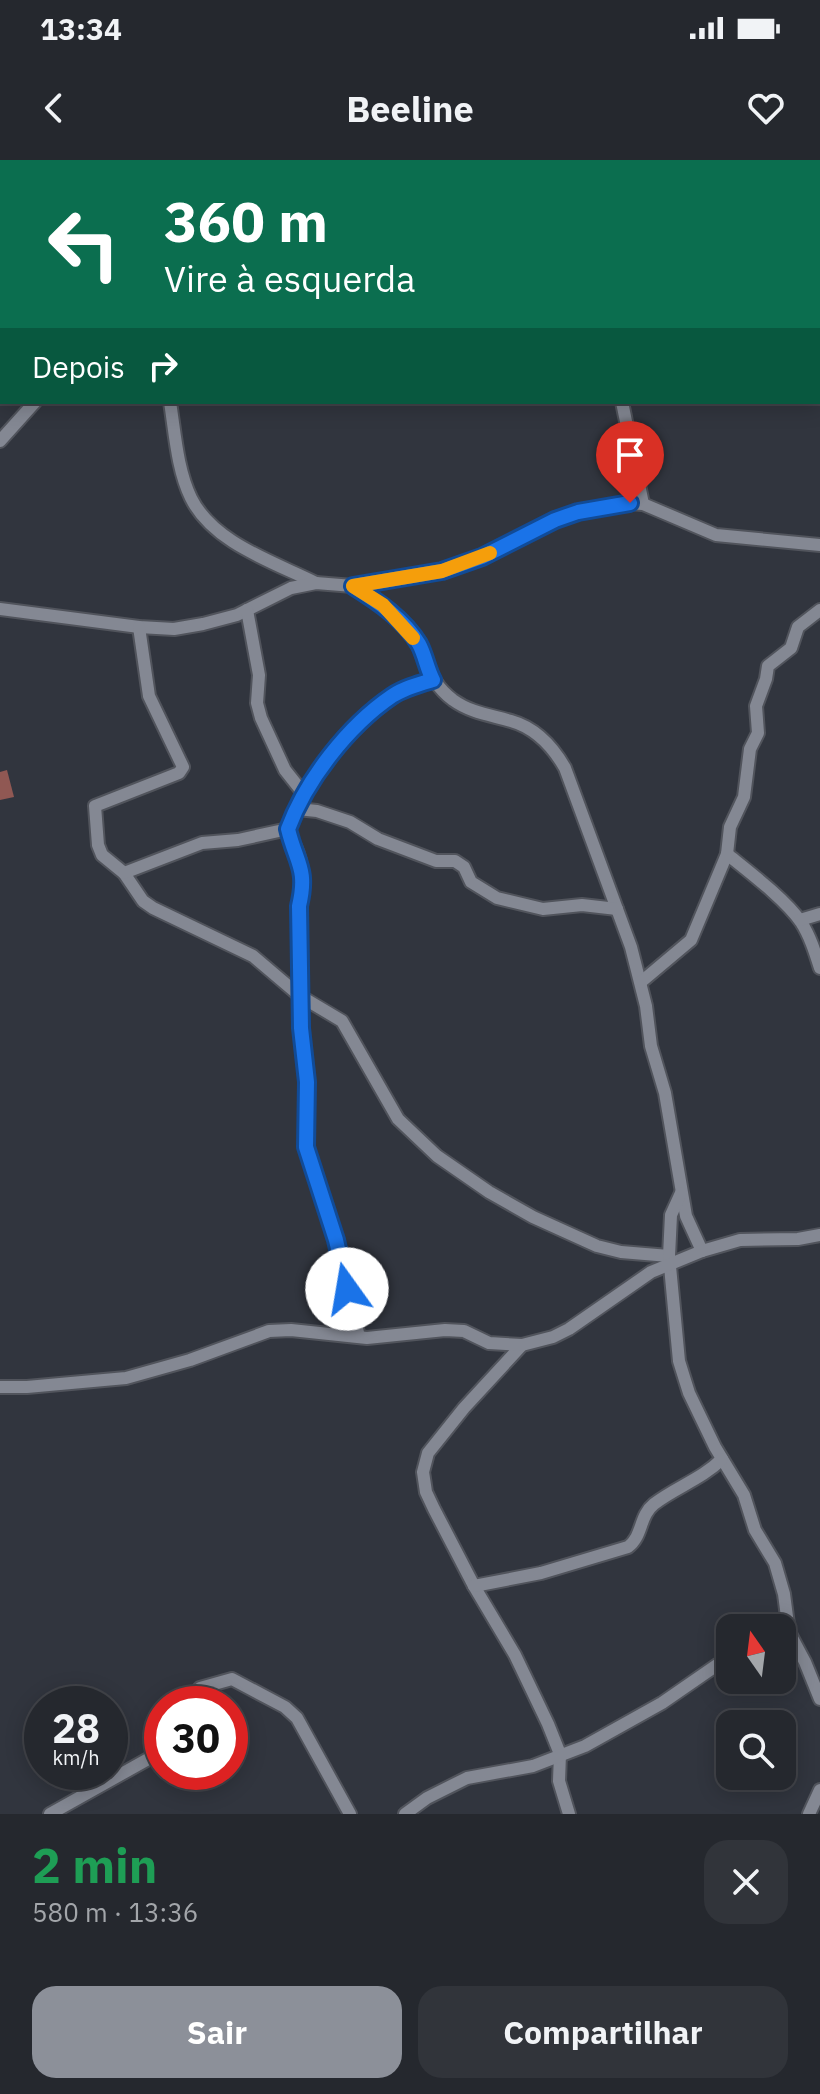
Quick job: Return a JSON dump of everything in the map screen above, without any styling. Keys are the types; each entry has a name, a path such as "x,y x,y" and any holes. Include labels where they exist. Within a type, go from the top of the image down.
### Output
{"street":[{"path":"0,441 33,404"},
{"path":"170,404 189,495 204,519 247,549 316,583"},
{"path":"622,404 643,504"},
{"path":"0,609 174,629 247,610 291,588 316,583 353,586 442,571 482,557 555,520 578,512 630,503 643,504 716,535 820,545"},
{"path":"353,586 383,605 406,629 419,645 433,680 450,698 463,707 529,728 556,753 565,768 641,982 651,1046 673,1129 686,1216 702,1251"},
{"path":"247,610 259,675 257,703 261,718 285,770 304,794"},
{"path":"641,982 691,940 727,854 730,827 744,797 750,749 758,733 756,706 768,666 791,648 798,627 820,610"},
{"path":"139,627 149,696 183,767 179,773 95,806 98,845 102,855 124,873 143,901 153,908 253,956 300,996 342,1021 398,1119 437,1156 489,1192 571,1236 621,1252 670,1260"},
{"path":"359,1337 336,1240 306,1147 307,1082 300,996 299,906 303,888 302,872 288,829 304,794 333,751 392,696 433,680"},
{"path":"297,809 317,811 350,822 378,839 436,861 455,861 464,867 471,882 497,898 543,909 582,905 617,909"},
{"path":"124,873 202,843 238,840 288,829"},
{"path":"727,854 800,920 820,968"},
{"path":"800,920 820,914"},
{"path":"682,1190 671,1215 670,1260 679,1361 689,1393 744,1495 755,1530 775,1563 784,1594 785,1614"},
{"path":"0,1387 126,1378 190,1360 269,1331 381,1338 445,1330 464,1331 489,1343 522,1345 553,1337 569,1329 670,1260 740,1240 798,1239 820,1235"},
{"path":"522,1345 428,1453 423,1472 426,1492 434,1509 515,1655 548,1724 560,1754 559,1781 569,1814"},
{"path":"474,1586 541,1573 628,1547 638,1536 642,1518 653,1505 706,1474 722,1459"},
{"path":"796,1645 820,1699"},
{"path":"405,1814 427,1798 467,1778 533,1766 605,1735 662,1703 716,1666"},
{"path":"207,1686 232,1679 245,1686"},
{"path":"248,1687 285,1707 297,1718 350,1814"},
{"path":"50,1814 144,1761"},
{"path":"809,1814 820,1790"}],"building":[{"path":"7,770 14,797 0,800 0,772"}],"slow traffic":[{"path":"413,638 383,605 353,586 442,571 490,553"}],"route":[{"path":"347,1289 336,1240 306,1147 307,1082 301,1028 299,906 303,888 298,852 288,829 304,794 333,751 392,696 433,680 419,645 406,629 383,605 353,586 442,571 482,557 555,520 578,512 630,503"}]}
